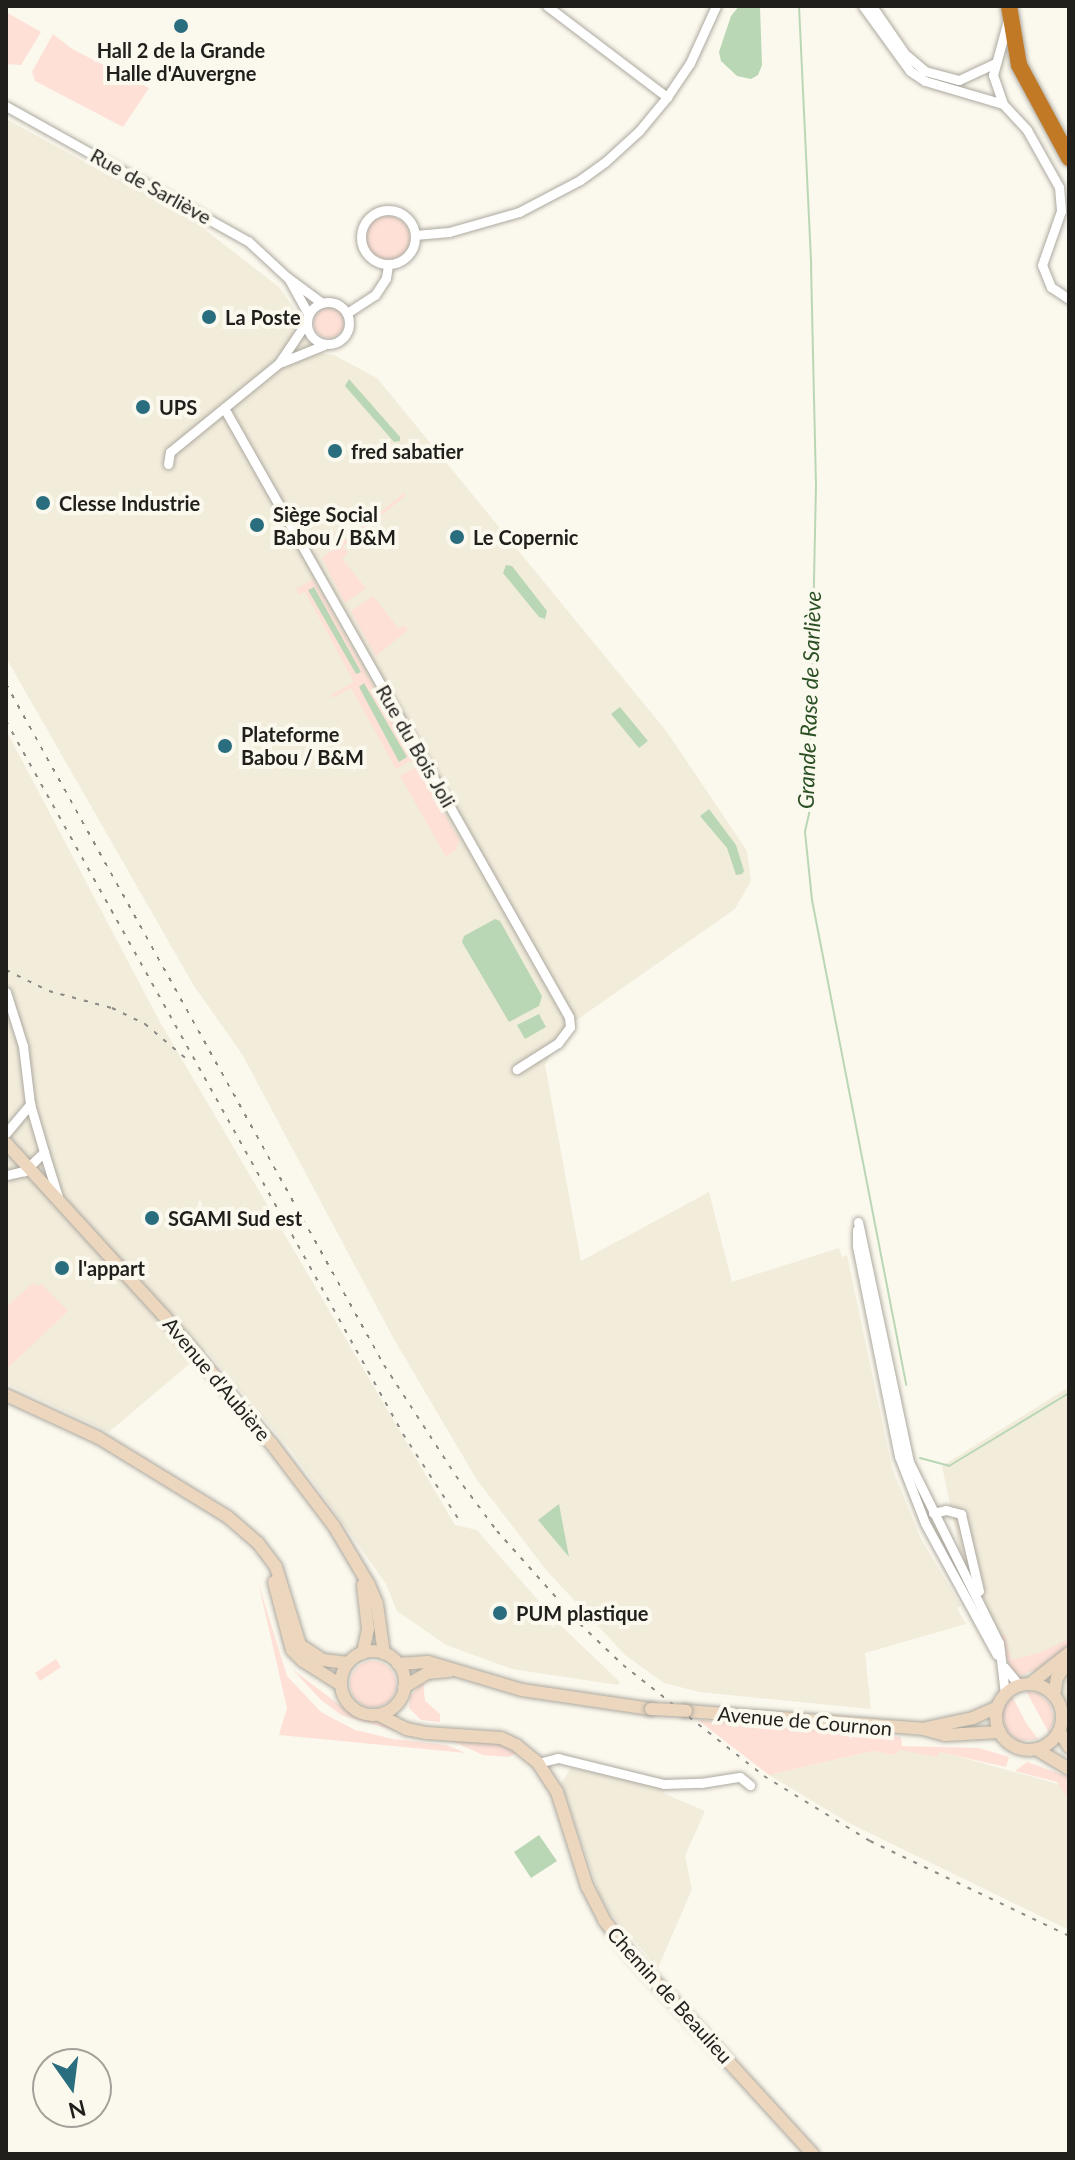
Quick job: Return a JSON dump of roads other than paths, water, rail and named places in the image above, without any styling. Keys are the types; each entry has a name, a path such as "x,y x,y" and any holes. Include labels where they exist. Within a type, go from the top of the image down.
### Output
{"highway":[{"path":"1009,11 1014,45 1027,83 1069,158"}],"main road":[{"name":"Avenue d'Aubière","path":"6,1143 60,1200 271,1443 334,1526 359,1566 377,1604 384,1654"},
{"name":"Avenue d'Aubière","path":"6,1152 27,1168"},
{"path":"6,1395 99,1438 157,1470 228,1517 258,1543 281,1578 300,1645 323,1660 348,1663"},
{"path":"267,1556 290,1646 303,1661 341,1685 348,1704 357,1711 379,1715 399,1702 404,1687 398,1664 384,1654 363,1653 348,1663 341,1685"},
{"name":"Avenue d'Aubière","path":"359,1566 368,1618 363,1653"},
{"path":"1069,1656 1005,1694 998,1707 1000,1732 1017,1747 1036,1749 1069,1769"},
{"path":"1054,1696 1057,1678 1069,1656"},
{"name":"Avenue de Cournon","path":"398,1664 428,1662 538,1694 651,1709 923,1729 945,1735 1000,1732"},
{"path":"404,1687 427,1673 457,1671"},
{"path":"1025,1684 1046,1688 1054,1696 1062,1713 1059,1731 1048,1743 1036,1749"},
{"path":"399,1702 413,1730"},
{"name":"Avenue de Cournon","path":"923,1729 973,1718 998,1707"},
{"name":"Chemin de Beaulieu","path":"379,1715 413,1730 501,1738 516,1745 538,1763 557,1792 587,1886 604,1920 631,1955 813,2154"},
{"path":"1059,1731 1069,1747"}],"street":[{"path":"547,6 667,97"},
{"path":"415,235 487,223 551,196 605,162 639,131 667,97 690,63 716,6"},
{"path":"863,6 910,71 940,86 963,90 1003,104 1021,121 1059,187 1061,211 1042,265 1051,287 1069,299"},
{"path":"872,6 905,54 925,71 959,80 995,63"},
{"path":"1003,104 993,75 1009,11"},
{"name":"Rue de Sarliève","path":"6,106 248,241 288,278"},
{"path":"383,210 401,213 413,226 415,235 411,252 404,259 388,265 371,259 362,245 362,227 367,219 383,210"},
{"path":"347,313 375,295 386,278 388,265"},
{"path":"168,464 170,452 279,363 336,343 345,336 349,325 347,313 336,304 322,303 288,278"},
{"path":"288,278 314,340 325,345"},
{"path":"279,363 307,319 322,303"},
{"name":"Rue du Bois Joli","path":"224,408 569,1017 570,1027 558,1043 517,1069"},
{"path":"6,992 23,1046 30,1104 60,1200"},
{"path":"6,1133 30,1104"},
{"path":"6,1175 27,1168 44,1152"},
{"path":"1005,1694 1001,1661 999,1643 916,1479 900,1429 858,1222 857,1246 899,1456 925,1523 1001,1661 1025,1684"},
{"path":"932,1510 961,1514 979,1599"},
{"path":"538,1763 558,1758 664,1784 740,1777 750,1785"}],"waterway":[{"name":"Grande Rase de Sarliève","path":"799,6 811,265 816,485 809,814 805,832 812,900 906,1385"},
{"path":"920,1458 949,1466 1069,1393"}],"railway":[{"path":"6,684 384,1365 456,1476 497,1531 580,1624 623,1665 764,1776 870,1841 1069,1936"},
{"path":"6,721 403,1434 461,1523"},
{"path":"6,970 49,991 112,1008 145,1024 189,1061"}],"place":[{"name":"Hall 2 de la Grande Halle d'Auvergne","path":"181,26"},
{"name":"La Poste","path":"209,317"},
{"name":"UPS","path":"143,407"},
{"name":"fred sabatier","path":"335,451"},
{"name":"Clesse Industrie","path":"43,503"},
{"name":"Siège Social Babou / B&M","path":"257,525"},
{"name":"Le Copernic","path":"457,537"},
{"name":"Plateforme Babou / B&M","path":"225,746"},
{"name":"SGAMI Sud est","path":"152,1218"},
{"name":"l'appart","path":"62,1268"},
{"name":"PUM plastique","path":"500,1613"}]}
